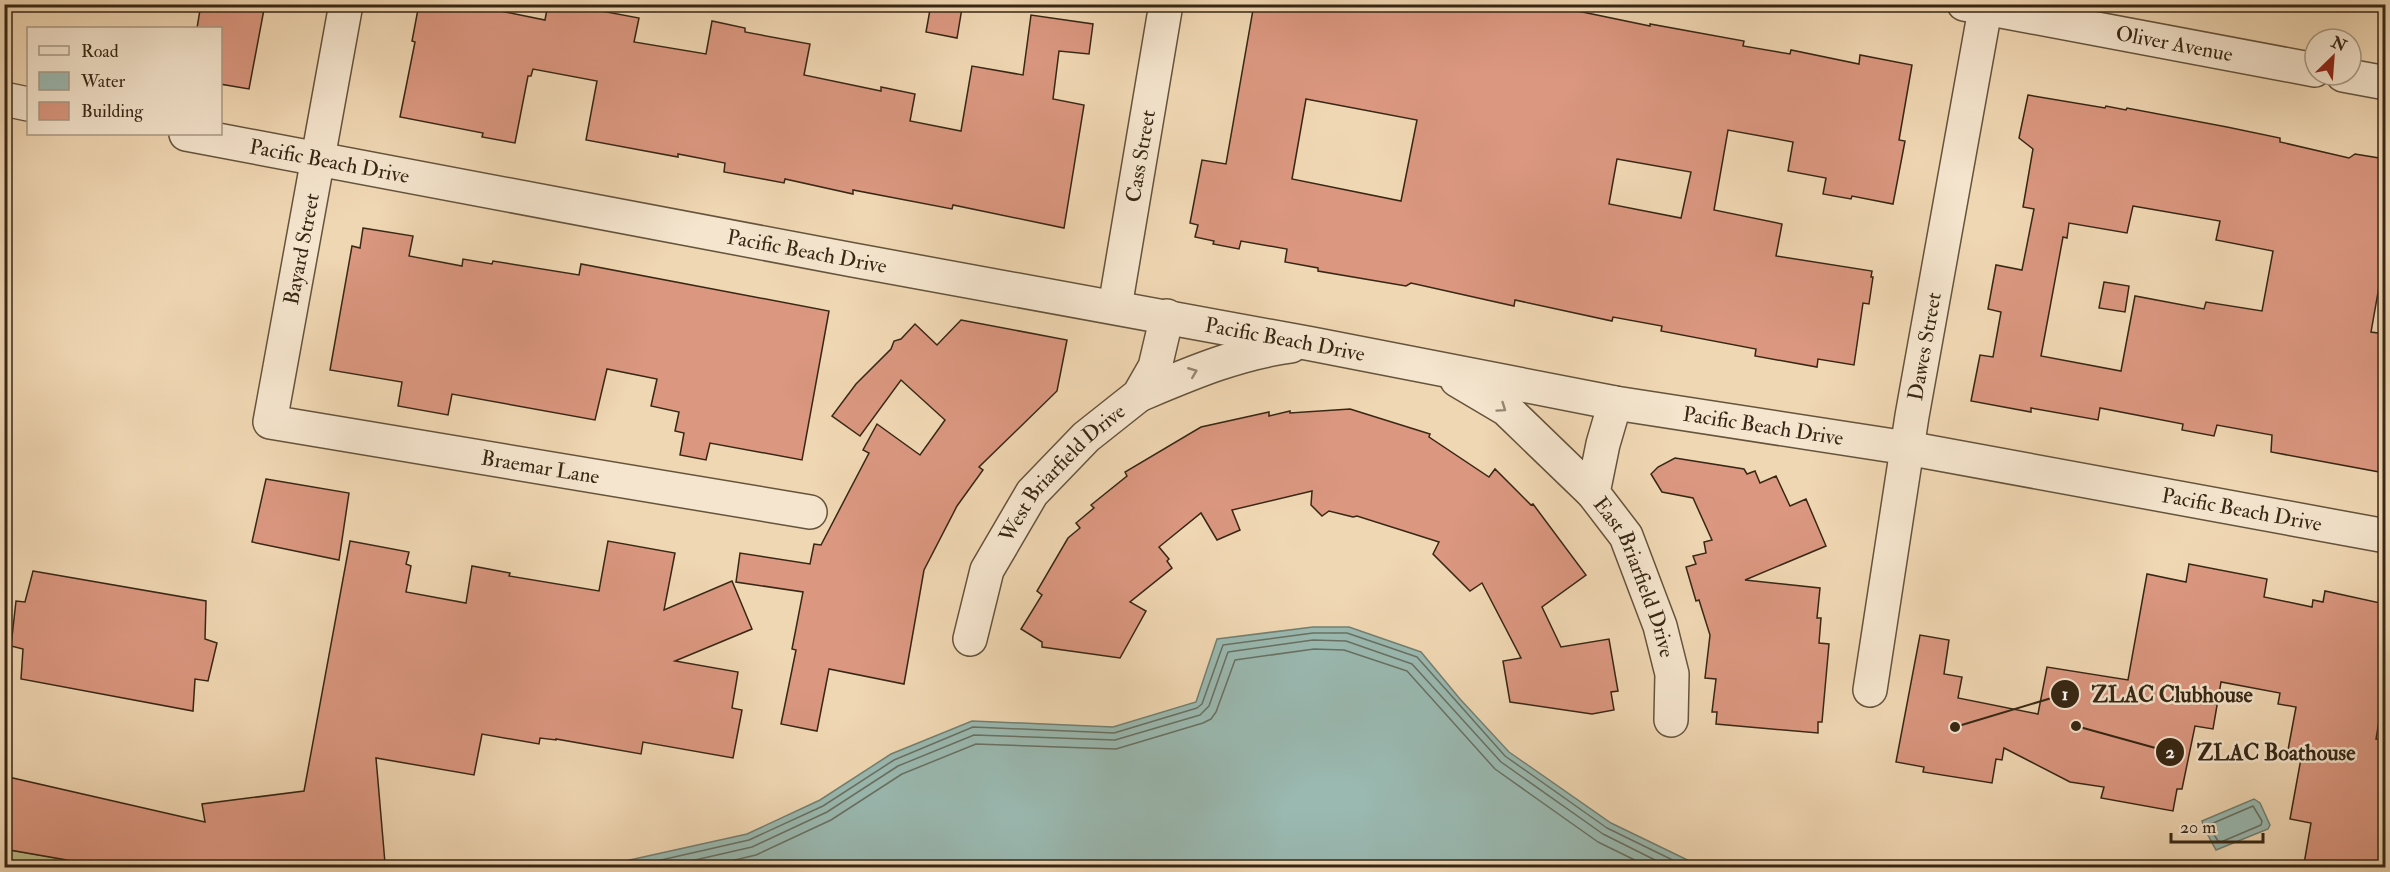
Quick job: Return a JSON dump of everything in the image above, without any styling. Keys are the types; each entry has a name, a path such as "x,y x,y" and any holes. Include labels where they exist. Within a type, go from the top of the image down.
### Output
{"street":[{"name":"Bayard Street","path":"270,423 346,4"},
{"name":"Cass Street","path":"1115,307 1166,4"},
{"name":"Oliver Avenue","path":"1978,6 2303,68"},
{"name":"Dawes Street","path":"1870,690 1978,6"},
{"path":"2363,79 2385,83"},
{"path":"4,99 27,104"},
{"name":"Pacific Beach Drive","path":"191,135 852,260 1167,316 1615,403 1907,448 2385,536"},
{"name":"West Briarfield Drive","path":"970,639 987,570 1032,493 1086,437 1139,395 1155,367 1167,316"},
{"path":"1139,395 1215,363 1264,349 1312,344"},
{"path":"1434,367 1506,409 1593,493"},
{"name":"East Briarfield Drive","path":"1615,403 1603,444 1593,493 1626,536 1660,626 1672,674 1671,720"},
{"name":"Braemar Lane","path":"270,423 810,512"}],"shaded area":[{"path":"5,849 107,867 5,867"}],"water":[{"path":"1313,627 1349,627 1421,652 1509,752 1611,823 1702,867 598,867 747,834 820,800 891,754 972,721 1113,727 1196,702 1217,639"},
{"path":"2254,799 2260,803 2270,825 2268,829 2216,850 2202,821"}],"building":[{"path":"201,4 265,4 249,89 222,84 222,27 197,27"},
{"path":"419,4 466,4 545,20 548,4 581,4 580,7 639,18 634,42 706,54 712,21 745,28 745,32 810,44 804,75 881,91 881,87 915,94 910,121 961,131 972,66 1023,75 1031,15 1093,24 1089,54 1059,51 1053,99 1084,105 1064,228 953,205 952,209 853,190 853,194 785,179 784,183 724,172 725,163 586,140 597,81 533,69 531,76 528,76 515,143 482,137 483,133 400,117 415,42 412,41"},
{"path":"931,4 962,8 957,38 926,32"},
{"path":"1254,4 1544,4 1650,26 1650,24 1744,41 1743,46 1790,54 1791,50 1859,64 1860,55 1912,65 1899,140 1905,141 1893,204 1852,196 1851,199 1823,194 1826,178 1788,171 1793,142 1728,130 1714,210 1782,224 1776,256 1872,271 1869,304 1863,303 1854,365 1818,359 1817,367 1755,356 1756,349 1661,331 1662,326 1613,317 1612,321 1515,300 1514,306 1411,283 1406,286 1318,271 1318,268 1285,262 1287,249 1241,241 1239,249 1213,244 1214,241 1195,237 1198,225 1190,223 1202,160 1226,164","holes":["1306,99 1417,120 1401,201 1292,179","1617,159 1691,172 1681,218 1609,204"]},
{"path":"2028,95 2105,108 2106,106 2126,110 2127,108 2227,127 2280,138 2280,142 2349,158 2355,154 2385,159 2385,283 2380,281 2371,332 2385,334 2385,473 2271,452 2272,435 2217,425 2214,436 2182,430 2183,424 2100,408 2098,420 2031,408 2031,412 1971,401 1980,355 1993,357 2001,312 1988,309 1996,265 2022,270 2034,209 2023,207 2033,149 2019,138","holes":["2133,206 2220,221 2216,240 2273,251 2262,311 2206,302 2204,309 2135,296 2121,371 2041,356 2063,237 2067,238 2069,223 2127,233"]},
{"path":"363,228 413,236 409,256 462,266 463,259 492,264 493,261 579,275 581,264 829,311 802,460 710,443 706,460 680,455 684,433 675,431 679,412 651,406 657,379 607,369 595,420 452,394 448,415 398,406 402,382 330,370 352,246 360,248"},
{"path":"2104,282 2129,286 2125,312 2099,308"},
{"path":"961,320 1067,340 1057,391 979,467 983,470 957,506 924,570 904,684 829,669 817,731 781,724 796,650 792,649 803,592 736,582 740,553 810,564 814,544 821,545 869,453 863,450 877,424 920,455 945,420 901,380 860,436 832,416 856,384 891,349 894,341 901,339 915,324 937,345"},
{"path":"1350,409 1430,434 1429,437 1489,477 1495,469 1531,505 1533,504 1586,575 1542,607 1561,647 1609,639 1618,691 1611,692 1614,710 1592,714 1510,702 1503,661 1521,658 1482,583 1470,591 1433,554 1439,542 1357,516 1329,511 1322,516 1311,505 1312,491 1232,510 1240,530 1217,540 1201,513 1159,547 1169,559 1167,561 1172,568 1130,602 1146,611 1120,658 1042,647 1042,642 1021,629 1042,595 1037,591 1068,538 1080,528 1076,523 1094,508 1091,505 1127,476 1125,472 1201,427 1269,412 1269,416 1290,411 1290,413"},
{"path":"1675,458 1744,469 1747,474 1755,471 1760,483 1776,476 1790,506 1806,499 1826,546 1745,580 1820,588 1817,618 1821,618 1819,643 1829,644 1822,722 1818,722 1818,733 1716,724 1717,712 1712,712 1716,679 1705,678 1710,635 1699,600 1696,601 1686,567 1696,564 1693,556 1706,553 1704,542 1712,540 1693,498 1662,492 1651,474 1658,467"},
{"path":"266,479 349,493 339,560 252,542"},
{"path":"350,541 409,552 406,564 411,566 406,592 466,603 472,566 510,573 509,576 599,591 608,541 675,553 664,610 732,581 752,629 675,661 738,672 732,708 742,710 733,758 643,742 641,754 556,739 540,738 539,744 482,734 474,775 376,758 385,863 330,867 279,867 276,862 216,867 107,867 4,849 4,776 205,822 202,804 304,791"},
{"path":"2189,564 2267,579 2264,597 2312,607 2313,600 2323,602 2325,591 2385,604 2385,686 2376,739 2385,740 2385,867 2322,867 2304,864 2311,823 2290,819 2302,753 2288,750 2296,707 2278,704 2280,693 2221,682 2213,729 2195,726 2182,789 2177,789 2173,811 2101,798 2104,787 2070,782 2004,748 2002,760 1996,759 1992,783 1923,772 1924,767 1896,762 1920,635 1949,640 1944,674 1962,677 1958,698 2038,714 2047,667 2128,680 2147,574 2186,582"},
{"path":"33,571 206,601 205,639 217,643 208,681 195,679 193,711 21,679 23,649 11,646 16,601 25,602"}],"place":[{"name":"ZLAC Boathouse","path":"2076,726"},
{"name":"ZLAC Clubhouse","path":"1955,727"}]}
